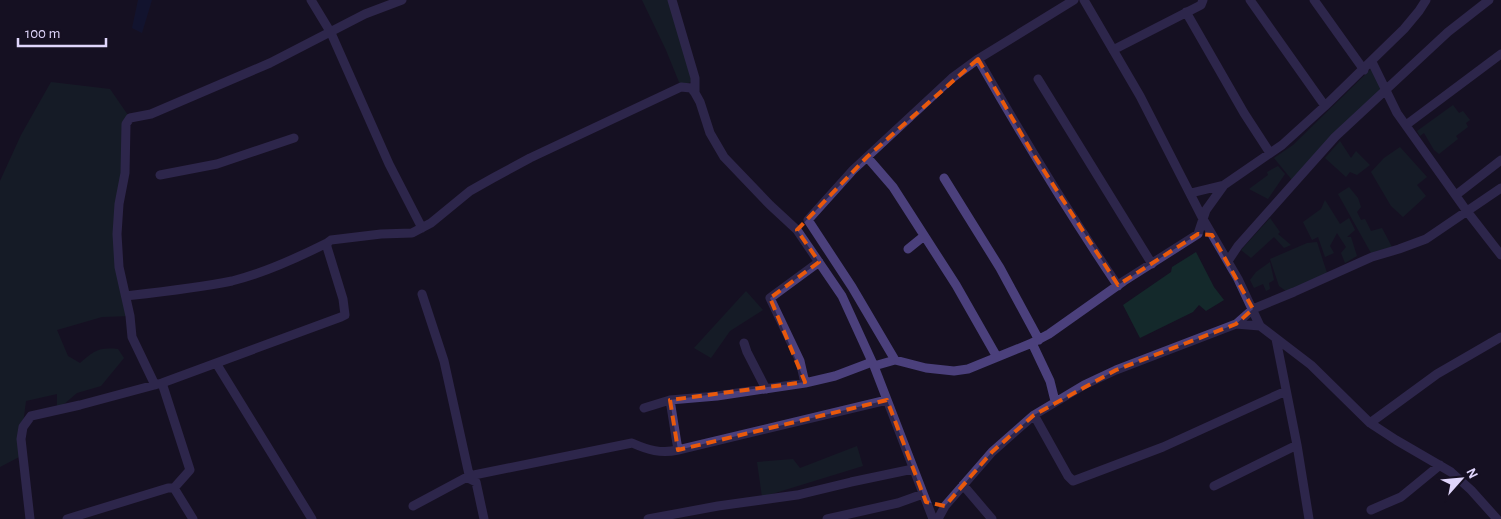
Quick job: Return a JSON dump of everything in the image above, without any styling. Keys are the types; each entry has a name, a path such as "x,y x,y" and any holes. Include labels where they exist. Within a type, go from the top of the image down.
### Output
{"street":[{"path":"311,0 331,33 389,164 422,228"},
{"path":"67,519 168,488 174,488 190,470 158,384 132,336 130,316 119,267 117,234 119,204 125,173 126,124 130,118 151,114 270,63 365,14 402,0"},
{"path":"672,0 695,78 695,93"},
{"path":"797,230 867,157 952,78 978,59 1074,0"},
{"path":"1084,0 1140,96 1203,219 1228,261 1260,326 1311,365 1370,423 1451,472 1471,490 1497,519"},
{"path":"1113,50 1201,5 1203,0"},
{"path":"1250,0 1325,106"},
{"path":"1314,0 1364,70"},
{"path":"1198,234 1206,210 1224,185 1282,145 1325,106 1372,62 1420,11 1426,0"},
{"path":"1228,261 1238,246 1335,138 1448,32 1489,0"},
{"path":"1186,12 1244,113 1270,153"},
{"path":"1406,125 1501,54"},
{"path":"978,59 1030,149 1082,233 1118,286"},
{"path":"1372,62 1397,113 1466,210 1501,255"},
{"path":"126,296 178,290 233,280 274,268 331,240 380,234 412,233 445,213 470,191 493,178 530,158 685,86 695,78"},
{"path":"1038,80 1152,264"},
{"path":"685,86 695,93 700,102 710,133 724,157 797,230 842,296 873,364 933,519"},
{"path":"160,175 217,164 294,138"},
{"path":"867,157 893,187 956,285 997,357"},
{"path":"1456,196 1501,160"},
{"path":"944,178 1000,268 1036,342 1055,401"},
{"path":"1191,193 1224,185"},
{"path":"938,519 945,506 992,452 1034,414 1055,401 1116,370 1236,324 1252,309 1372,257 1399,250 1426,239 1501,188"},
{"path":"808,220 852,287 895,360"},
{"path":"644,408 670,400 717,396 805,383 873,364 895,360 926,368 954,371 968,369 1036,342 1198,234 1212,234"},
{"path":"908,249 924,236"},
{"path":"30,519 21,439 23,428 31,416 158,384 345,315 327,242"},
{"path":"805,383 800,361 770,298 819,262"},
{"path":"422,294 444,361 469,476 470,479 476,482 484,519"},
{"path":"1236,324 1260,326"},
{"path":"1370,423 1437,374 1501,337"},
{"path":"1276,340 1297,445 1309,519"},
{"path":"744,343 766,389"},
{"path":"216,363 312,519"},
{"path":"1034,414 1068,476 1073,481 1163,447 1286,390"},
{"path":"670,400 678,450"},
{"path":"413,506 469,476 632,443 648,450 668,452 887,400"},
{"path":"1214,486 1297,445"},
{"path":"1371,510 1401,497 1440,464"},
{"path":"648,519 718,506 797,495 913,469"},
{"path":"964,485 992,519"},
{"path":"174,488 193,519"},
{"path":"827,519 924,498 938,507 945,506"}],"highlighted area":[{"path":"978,59 1030,149 1118,285 1198,234 1212,235 1253,309 1236,324 1116,370 1034,415 992,452 945,506 926,502 887,400 678,450 670,400 805,382 770,298 819,262 797,230 867,157"}],"green space":[{"path":"642,0 672,0 692,81 681,87 666,50"},
{"path":"1372,68 1383,88 1292,180 1274,158 1293,145"},
{"path":"51,82 110,89 130,118 117,234 130,316 102,317 57,330 68,356 80,363 101,349 118,349 124,358 101,386 77,393 57,410 57,394 26,401 21,439 23,455 0,467 0,181 21,135"},
{"path":"1453,105 1459,113 1463,111 1470,120 1466,123 1468,127 1456,136 1458,139 1439,154 1434,150 1424,133 1420,136 1417,131"},
{"path":"1340,141 1351,158 1356,151 1370,165 1357,175 1350,172 1346,177 1325,158"},
{"path":"1400,147 1427,177 1417,185 1426,196 1403,217 1391,206 1371,172 1384,158"},
{"path":"1278,166 1285,174 1268,199 1249,189 1268,175 1267,172"},
{"path":"1349,187 1358,198 1361,207 1357,212 1361,220 1365,219 1371,231 1382,228 1392,247 1371,253 1338,194"},
{"path":"1325,200 1340,224 1349,218 1355,230 1347,237 1351,237 1357,256 1345,263 1341,253 1346,247 1337,233 1330,246 1334,253 1325,257 1318,237 1312,240 1303,222 1321,209"},
{"path":"1270,218 1280,232 1278,234 1291,245 1284,248 1274,237 1251,258 1241,250"},
{"path":"1317,242 1327,273 1286,291 1279,286 1270,259 1307,243"},
{"path":"1196,252 1214,287 1224,300 1206,311 1199,305 1193,312 1140,338 1123,305 1171,272 1172,267"},
{"path":"1270,262 1274,280 1269,283 1270,289 1266,291 1263,284 1254,288 1250,280 1256,272"},
{"path":"746,291 763,310 730,331 711,358 694,348"},
{"path":"857,446 863,466 762,497 757,462 793,459 800,468"}],"water":[{"path":"138,0 152,0 142,33 132,28"}]}
